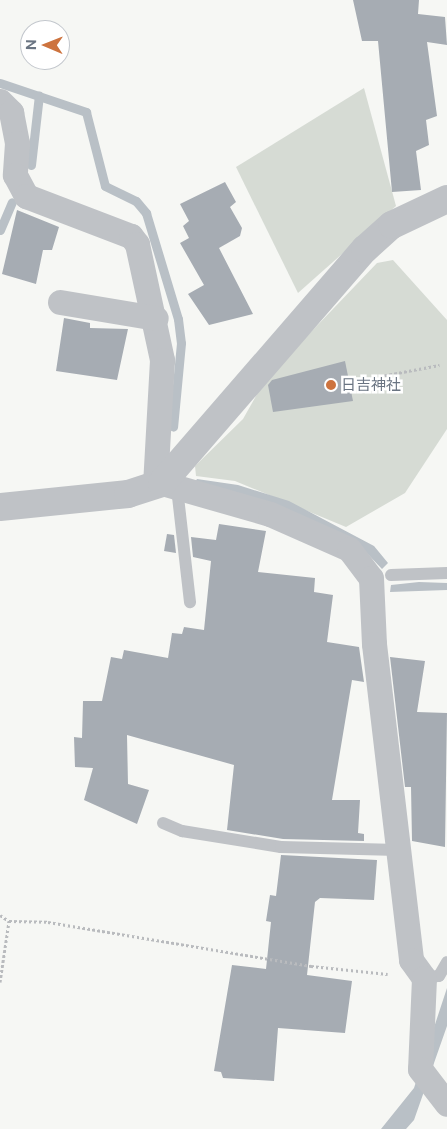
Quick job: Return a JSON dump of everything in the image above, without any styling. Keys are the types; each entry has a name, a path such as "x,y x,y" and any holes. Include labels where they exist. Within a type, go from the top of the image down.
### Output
{"street":[{"path":"0,101 10,112 17,143 15,175 26,196 131,236 137,244 156,318 162,360 164,486"},
{"path":"164,486 365,248 392,225 447,199"},
{"path":"60,302 156,318"},
{"path":"0,507 84,500 164,486 270,514 349,549 379,577 374,644 411,960 424,978 433,1086"}],"lane":[{"path":"164,486 190,602"},
{"path":"379,577 447,573"},
{"path":"163,823 182,831 281,847 398,850"},
{"path":"424,978 439,976 447,962"}],"path":[{"path":"355,381 440,365"},
{"path":"0,915 9,921 48,922 312,966 424,978"},
{"path":"0,982 9,921"}],"shaded area":[{"path":"364,88 396,206 298,293 236,167"},
{"path":"393,260 447,320 447,429 405,493 346,527 235,481 196,476 195,466 243,419 265,380 377,263"},
{"path":"197,479 238,485 289,501 374,546 388,563 382,569 360,546 195,482"},
{"path":"419,582 447,583 447,590 390,592 391,585"},
{"path":"447,988 447,1026 414,1120 406,1129 381,1129 414,1088"}],"building":[{"path":"353,0 419,0 418,14 445,17 447,45 427,42 437,116 426,120 429,145 416,151 421,190 392,192 378,41 362,41"},
{"path":"225,182 236,202 230,207 242,228 240,236 219,248 253,314 209,325 188,294 204,285 180,243 189,238 183,226 189,221 180,204"},
{"path":"17,210 59,227 52,250 43,250 36,284 2,274"},
{"path":"64,318 90,323 90,328 128,329 117,380 56,371"},
{"path":"345,361 353,401 273,412 268,385 272,380"},
{"path":"219,524 266,531 258,572 315,578 314,592 333,595 327,642 359,647 364,682 352,680 332,800 360,800 358,833 364,834 364,841 283,839 227,830 234,765 127,735 128,784 149,790 137,824 84,800 93,768 75,767 74,737 82,738 83,701 102,701 111,657 122,659 124,650 168,658 172,633 182,634 184,627 204,630 211,561 193,557 191,537 216,540"},
{"path":"167,534 174,535 176,553 164,551"},
{"path":"390,657 425,661 417,712 447,713 445,847 412,841 411,787 405,787"},
{"path":"281,855 377,860 374,900 320,898 315,902 307,975 352,981 345,1033 278,1028 274,1081 223,1078 221,1072 214,1071 232,965 266,969 271,922 266,921 270,895 276,896"}],"waterway":[{"path":"0,83 86,112 105,186 136,201 146,213 178,319 181,343 173,427"},
{"path":"31,165 39,95"},
{"path":"0,230 12,202"}],"place":[{"name":"日吉神社","path":"331,385"}]}
